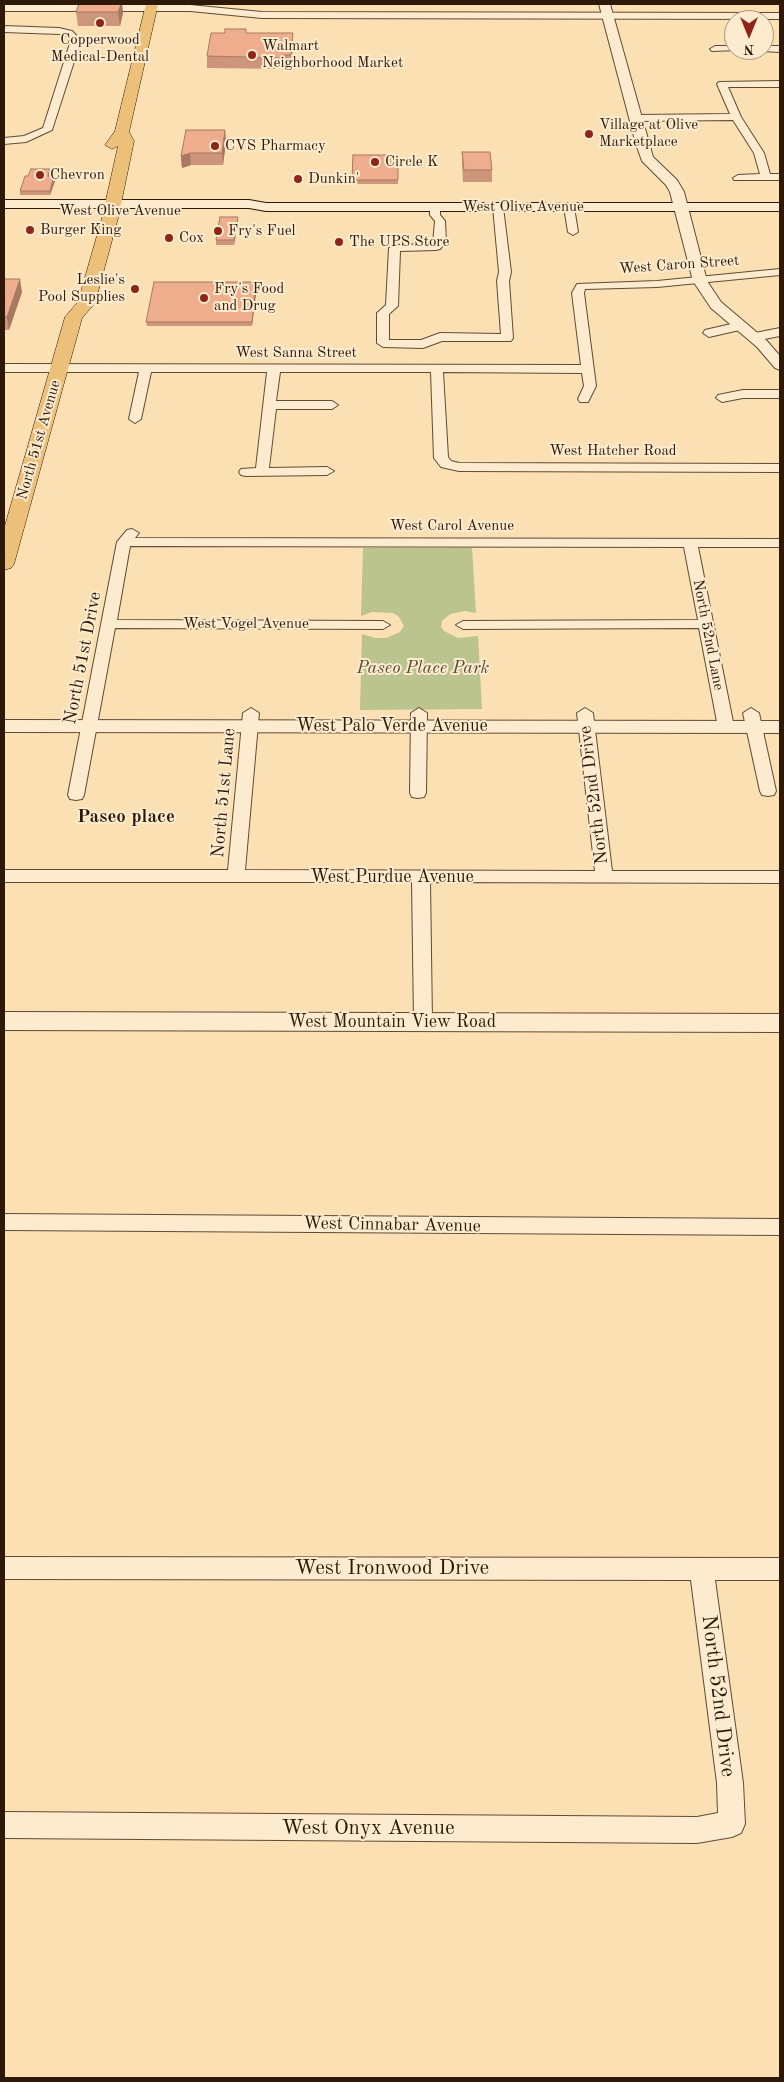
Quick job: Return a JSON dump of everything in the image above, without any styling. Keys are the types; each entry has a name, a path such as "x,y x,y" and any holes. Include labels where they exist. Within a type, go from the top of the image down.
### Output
{"main road":[{"name":"North 51st Avenue","path":"105,170 113,141 122,132 152,5"},
{"name":"North 51st Avenue","path":"4,564 59,368 71,309 86,302 112,207 128,141 122,132"},
{"name":"West Olive Avenue","path":"4,204 250,211 266,207 435,211 498,207 780,207"},
{"name":"West Olive Avenue","path":"4,211 95,207"}],"street":[{"path":"4,8 152,5 262,15 606,9 780,16"},
{"path":"606,9 647,158 672,183 681,207 700,281 716,305 772,354 780,366"},
{"path":"4,29 59,31 69,33 76,40 47,130 34,137 4,141"},
{"path":"715,49 724,49"},
{"path":"766,178 759,153 736,117 722,84 780,84"},
{"path":"636,118 736,117"},
{"path":"738,178 780,178"},
{"path":"435,211 431,220 432,242 436,247 394,248 392,306 383,313 384,343 423,344 440,337 507,338 503,282 505,272 498,207"},
{"path":"569,207 573,232"},
{"name":"West Caron Street","path":"589,369 578,293 580,286 700,281 780,272"},
{"path":"709,333 740,326"},
{"path":"754,337 780,332"},
{"name":"West Sanna Street","path":"4,368 589,369"},
{"path":"135,419 146,368"},
{"path":"262,470 274,369"},
{"name":"West Hatcher Road","path":"437,369 441,458 446,464 459,467 780,468"},
{"path":"584,399 590,386 589,369"},
{"path":"722,398 743,394 780,394"},
{"path":"270,405 332,405"},
{"path":"246,472 262,470 327,471"},
{"name":"West Carol Avenue","path":"129,537 780,543"},
{"name":"North 51st Drive","path":"76,795 109,624 129,537"},
{"name":"North 52nd Lane","path":"690,543 725,720"},
{"name":"West Vogel Avenue","path":"109,624 383,625"},
{"path":"462,625 706,624"},
{"name":"West Palo Verde Avenue","path":"4,713 90,720"},
{"name":"West Palo Verde Avenue","path":"4,726 90,720 752,720 780,713"},
{"name":"North 51st Lane","path":"236,877 251,720"},
{"path":"418,793 419,720"},
{"name":"North 52nd Drive","path":"586,720 604,877"},
{"path":"752,720 768,791"},
{"name":"West Palo Verde Avenue","path":"752,720 780,727"},
{"name":"West Purdue Avenue","path":"4,876 780,877"},
{"path":"421,877 423,1021"},
{"name":"West Mountain View Road","path":"4,1021 780,1023"},
{"name":"West Cinnabar Avenue","path":"4,1222 780,1227"},
{"name":"West Ironwood Drive","path":"4,1568 780,1569"},
{"name":"North 52nd Drive","path":"702,1569 730,1783 732,1824"},
{"name":"West Onyx Avenue","path":"4,1825 697,1830 732,1824"}],"green space":[{"name":"Paseo Place Park","path":"363,548 472,548 476,613 465,611 450,614 442,621 441,627 444,631 458,638 478,636 482,709 360,710 362,634 375,638 386,638 400,632 404,626 399,617 393,613 372,612 361,616"}],"building":[{"path":"79,4 121,4 118,12 76,12"},
{"path":"225,29 246,29 246,33 293,33 291,55 283,55 283,58 207,56 211,33 225,33"},
{"path":"186,130 225,130 222,153 190,153 181,156"},
{"path":"462,152 490,152 492,170 464,170"},
{"path":"353,155 398,155 398,180 352,180"},
{"path":"31,169 50,169 48,176 54,176 50,191 20,191 25,176 28,176"},
{"name":"Fry's Fuel","path":"220,217 238,217 234,240 216,240"},
{"path":"4,279 20,279 7,317 4,317"},
{"name":"Fry's Food and Drug","path":"154,282 256,282 252,322 146,322"}],"place":[{"name":"Copperwood Medical-Dental","path":"100,23"},
{"name":"Walmart Neighborhood Market","path":"252,55"},
{"name":"Village at Olive Marketplace","path":"589,134"},
{"name":"CVS Pharmacy","path":"215,146"},
{"name":"Circle K","path":"375,162"},
{"name":"Chevron","path":"40,175"},
{"name":"Dunkin'","path":"298,179"},
{"name":"Burger King","path":"30,230"},
{"name":"Fry's Fuel","path":"218,231"},
{"name":"Cox","path":"169,238"},
{"name":"The UPS Store","path":"339,242"},
{"name":"Leslie's Pool Supplies","path":"135,289"},
{"name":"Fry's Food and Drug","path":"204,298"}],"district":[{"name":"Paseo place","path":"126,817"}]}
